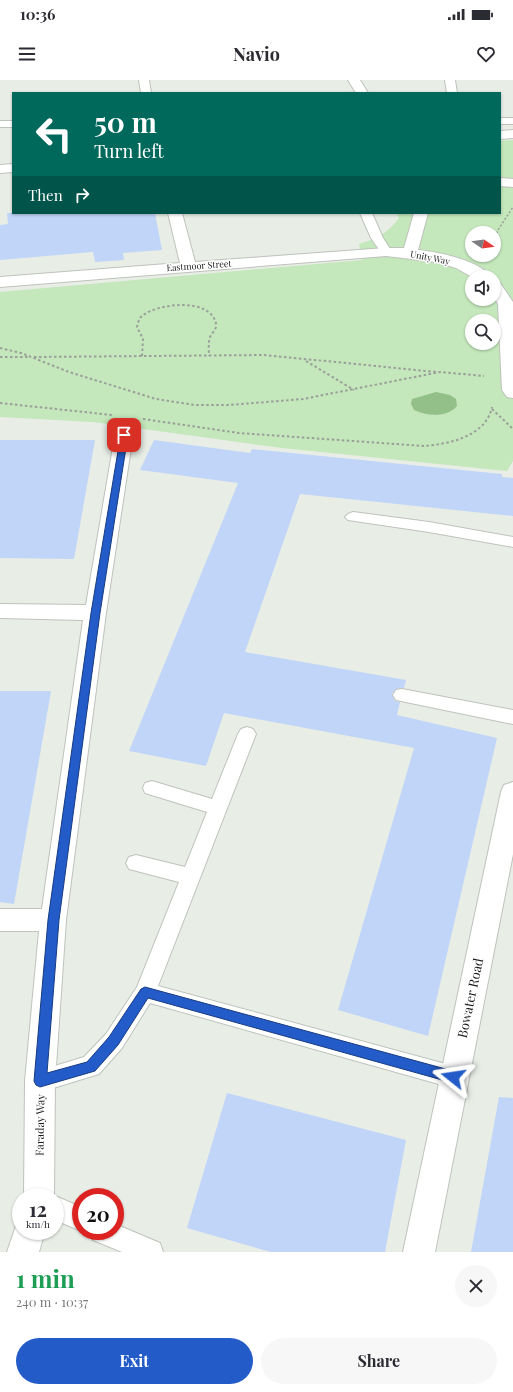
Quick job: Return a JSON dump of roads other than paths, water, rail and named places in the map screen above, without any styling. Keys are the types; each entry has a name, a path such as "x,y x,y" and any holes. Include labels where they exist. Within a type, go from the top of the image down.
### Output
{"street":[{"path":"354,80 361,92"},
{"path":"501,135 513,134"},
{"path":"0,169 12,168"},
{"path":"501,182 513,182"},
{"path":"175,214 189,267"},
{"path":"398,253 415,231 421,214"},
{"name":"Eastmoor Street","path":"0,282 189,267 398,253"},
{"name":"Unity Way","path":"398,253 434,257 456,263 470,270"},
{"path":"501,295 506,304 511,356 511,390 513,394"},
{"name":"Faraday Way","path":"38,1188 40,1081 53,920 95,613 128,423"},
{"path":"0,611 95,613"},
{"name":"Bowater Road","path":"419,1252 453,1077 513,792"},
{"path":"0,920 53,920"},
{"path":"23,1252 26,1240"}],"lane":[{"path":"144,80 146,92"},
{"path":"450,80 452,92"},
{"path":"501,121 513,121"},
{"path":"0,124 12,124"},
{"path":"366,214 377,238 398,253"},
{"path":"353,517 430,527 513,542"},
{"path":"402,695 513,718"},
{"path":"40,1081 90,1066 114,1041 145,992 247,734"},
{"path":"152,788 218,808"},
{"path":"136,863 191,877"},
{"path":"145,992 453,1077"},
{"path":"123,1240 151,1252"}]}
